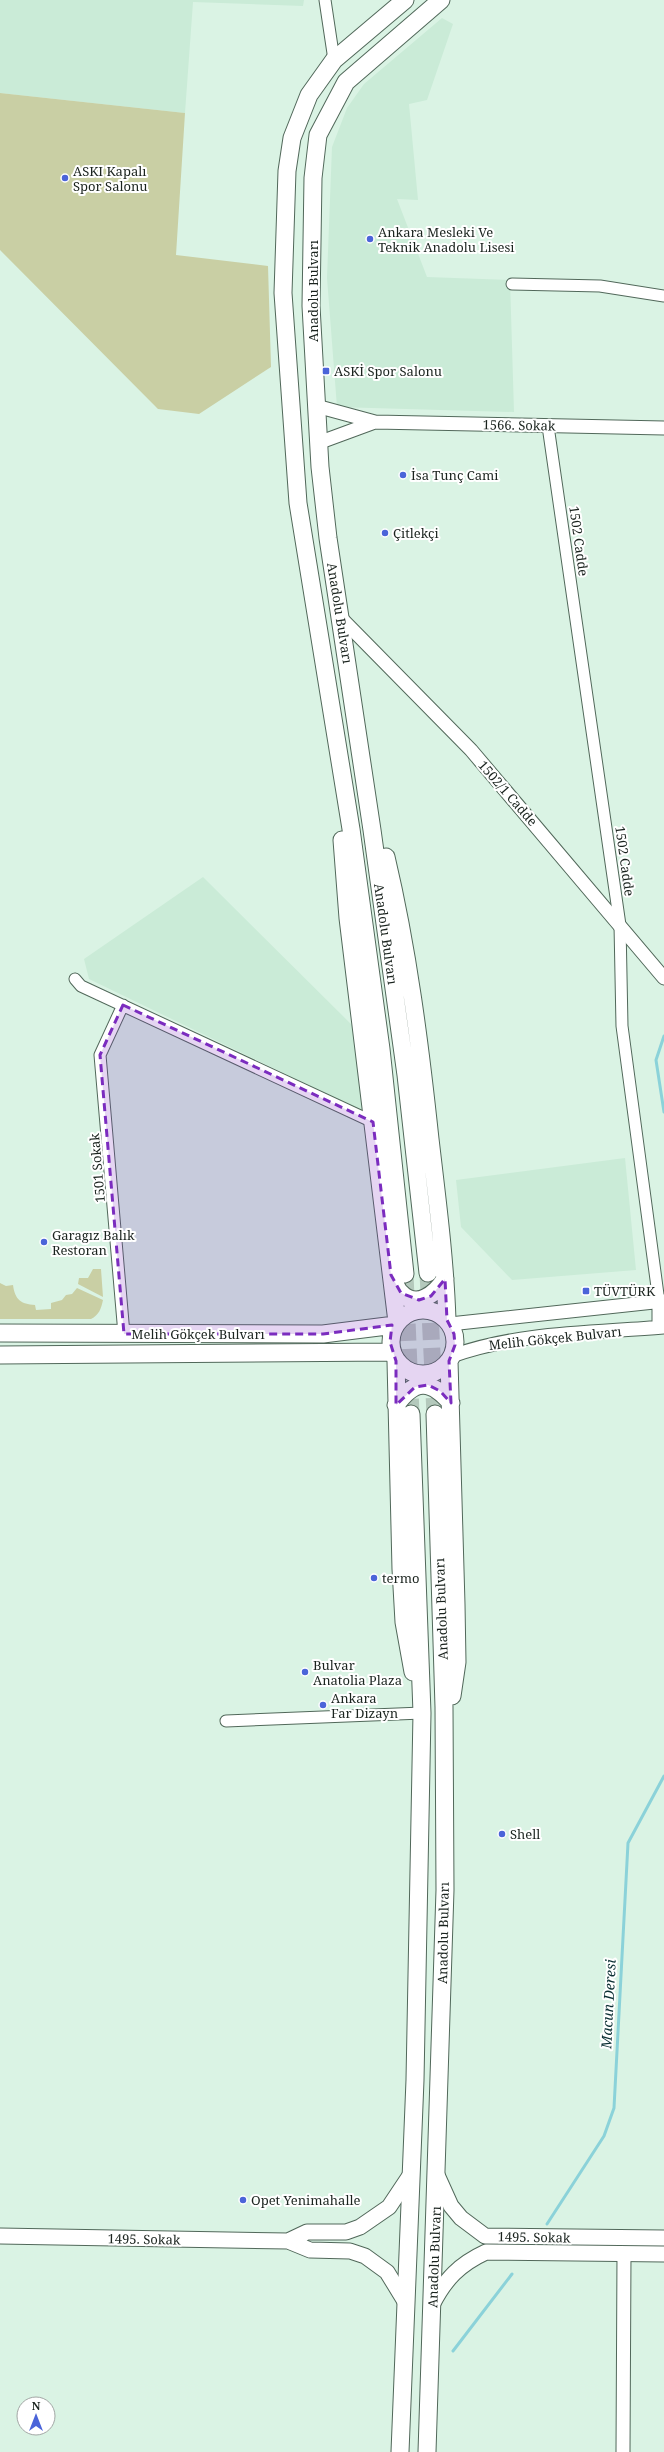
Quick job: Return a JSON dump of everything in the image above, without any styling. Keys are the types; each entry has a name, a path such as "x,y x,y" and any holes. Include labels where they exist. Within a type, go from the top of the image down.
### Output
{"main road":[{"name":"Anadolu Bulvarı","path":"398,1274 389,1110 345,793 298,504 283,293 287,171 292,138 309,95 334,60 405,0"},
{"name":"Anadolu Bulvarı","path":"428,1273 406,1075 368,804 328,538 318,443 311,306 313,178 318,135 346,82 441,0"},
{"path":"345,793 342,847 373,1122 401,1293 411,1299 419,1300 431,1296 445,1279"},
{"path":"368,804 386,857 400,914 420,1056 449,1322 454,1334 455,1346 450,1358 442,1368 423,1374 413,1372 394,1356 391,1333 396,1323 404,1315 422,1309 431,1310 449,1322"},
{"path":"396,1323 398,1274"},
{"name":"Melih Gökçek Bulvarı","path":"0,1333 323,1334 396,1323"},
{"name":"Melih Gökçek Bulvarı","path":"0,1355 394,1356"},
{"name":"Anadolu Bulvarı","path":"394,1356 404,1409 422,1709 420,1890 400,2452"},
{"path":"445,1746 456,1662 450,1358"},
{"path":"404,1409 405,1394 415,1386 428,1385 440,1390 451,1403"},
{"name":"Anadolu Bulvarı","path":"427,2452 445,1890 445,1746 435,1414"},
{"name":"1495. Sokak","path":"288,2241 307,2232 346,2232 370,2222 389,2207 411,2174"},
{"name":"1495. Sokak","path":"437,2175 451,2206 461,2218 485,2236 664,2238"},
{"name":"1495. Sokak","path":"0,2236 288,2241 310,2250 350,2250"},
{"path":"536,2253 537,2237"},
{"path":"624,2238 624,2254"},
{"name":"Anadolu Bulvarı","path":"350,2250 365,2256 387,2272 406,2303"},
{"name":"1495. Sokak","path":"432,2305 440,2288 454,2271 469,2260 486,2252 664,2254"}],"street":[{"path":"325,0 334,60"},
{"path":"512,284 600,286 664,296"},
{"path":"316,406 375,422"},
{"path":"318,443 375,422"},
{"name":"1566. Sokak","path":"375,422 664,428"},
{"name":"1502 Cadde","path":"548,426 620,925 622,1026 661,1302"},
{"name":"1502/1 Cadde","path":"340,617 471,750 663,977"},
{"path":"75,979 81,986 373,1122"},
{"name":"1501 Sokak","path":"123,1005 100,1055 124,1334"},
{"name":"Melih Gökçek Bulvarı","path":"449,1322 661,1302 662,1327 508,1340 479,1346 450,1358"},
{"path":"226,1721 422,1709"},
{"path":"623,2452 624,2254"}],"highlighted area":[{"path":"123,1005 373,1122 391,1275 401,1293 419,1300 431,1296 445,1279 447,1320 454,1334 455,1345 449,1361 451,1403 440,1391 428,1385 415,1387 396,1405 396,1361 390,1342 392,1325 323,1334 124,1334 100,1055"}],"shaded area":[{"path":"0,0 304,0 303,6 193,2 185,113 0,93"},
{"name":"Ankara Mesleki Ve Teknik Anadolu Lisesi","path":"442,18 453,24 427,100 409,104 418,200 397,199 427,277 510,280 514,412 337,407 327,278 332,147 347,108 364,84"},
{"path":"0,93 185,113 176,255 268,266 271,367 199,414 158,409 0,250"},
{"path":"203,877 356,1029 366,1113 89,979 84,959"},
{"path":"625,1158 636,1270 512,1280 461,1227 456,1180"},
{"path":"93,1269 101,1269 103,1297 78,1284 79,1278 88,1278"},
{"path":"0,1283 6,1286 13,1285 17,1298 26,1304 35,1305 36,1310 51,1309 51,1303 62,1300 66,1295 72,1294 77,1288 103,1300 96,1316 91,1319 0,1319"}],"waterway":[{"name":"Macun Deresi","path":"664,1036 656,1060 664,1112"},
{"name":"Macun Deresi","path":"547,2224 604,2136 614,2108 628,1843 664,1776"},
{"name":"Macun Deresi","path":"453,2351 512,2274"}],"tunnel":[{"path":"428,1273 435,1414"},
{"path":"405,1274 411,1414"}],"place":[{"name":"ASKI Kapalı Spor Salonu","path":"65,178"},
{"name":"Ankara Mesleki Ve Teknik Anadolu Lisesi","path":"370,239"},
{"name":"ASKİ Spor Salonu","path":"326,371"},
{"name":"İsa Tunç Cami","path":"403,475"},
{"name":"Çitlekçi","path":"385,533"},
{"name":"Garagız Balık Restoran","path":"44,1242"},
{"name":"TÜVTÜRK","path":"586,1291"},
{"name":"termo","path":"374,1578"},
{"name":"Bulvar Anatolia Plaza","path":"305,1672"},
{"name":"Ankara Far Dizayn","path":"323,1705"},
{"name":"Shell","path":"502,1834"},
{"name":"Opet Yenimahalle","path":"243,2200"}]}
